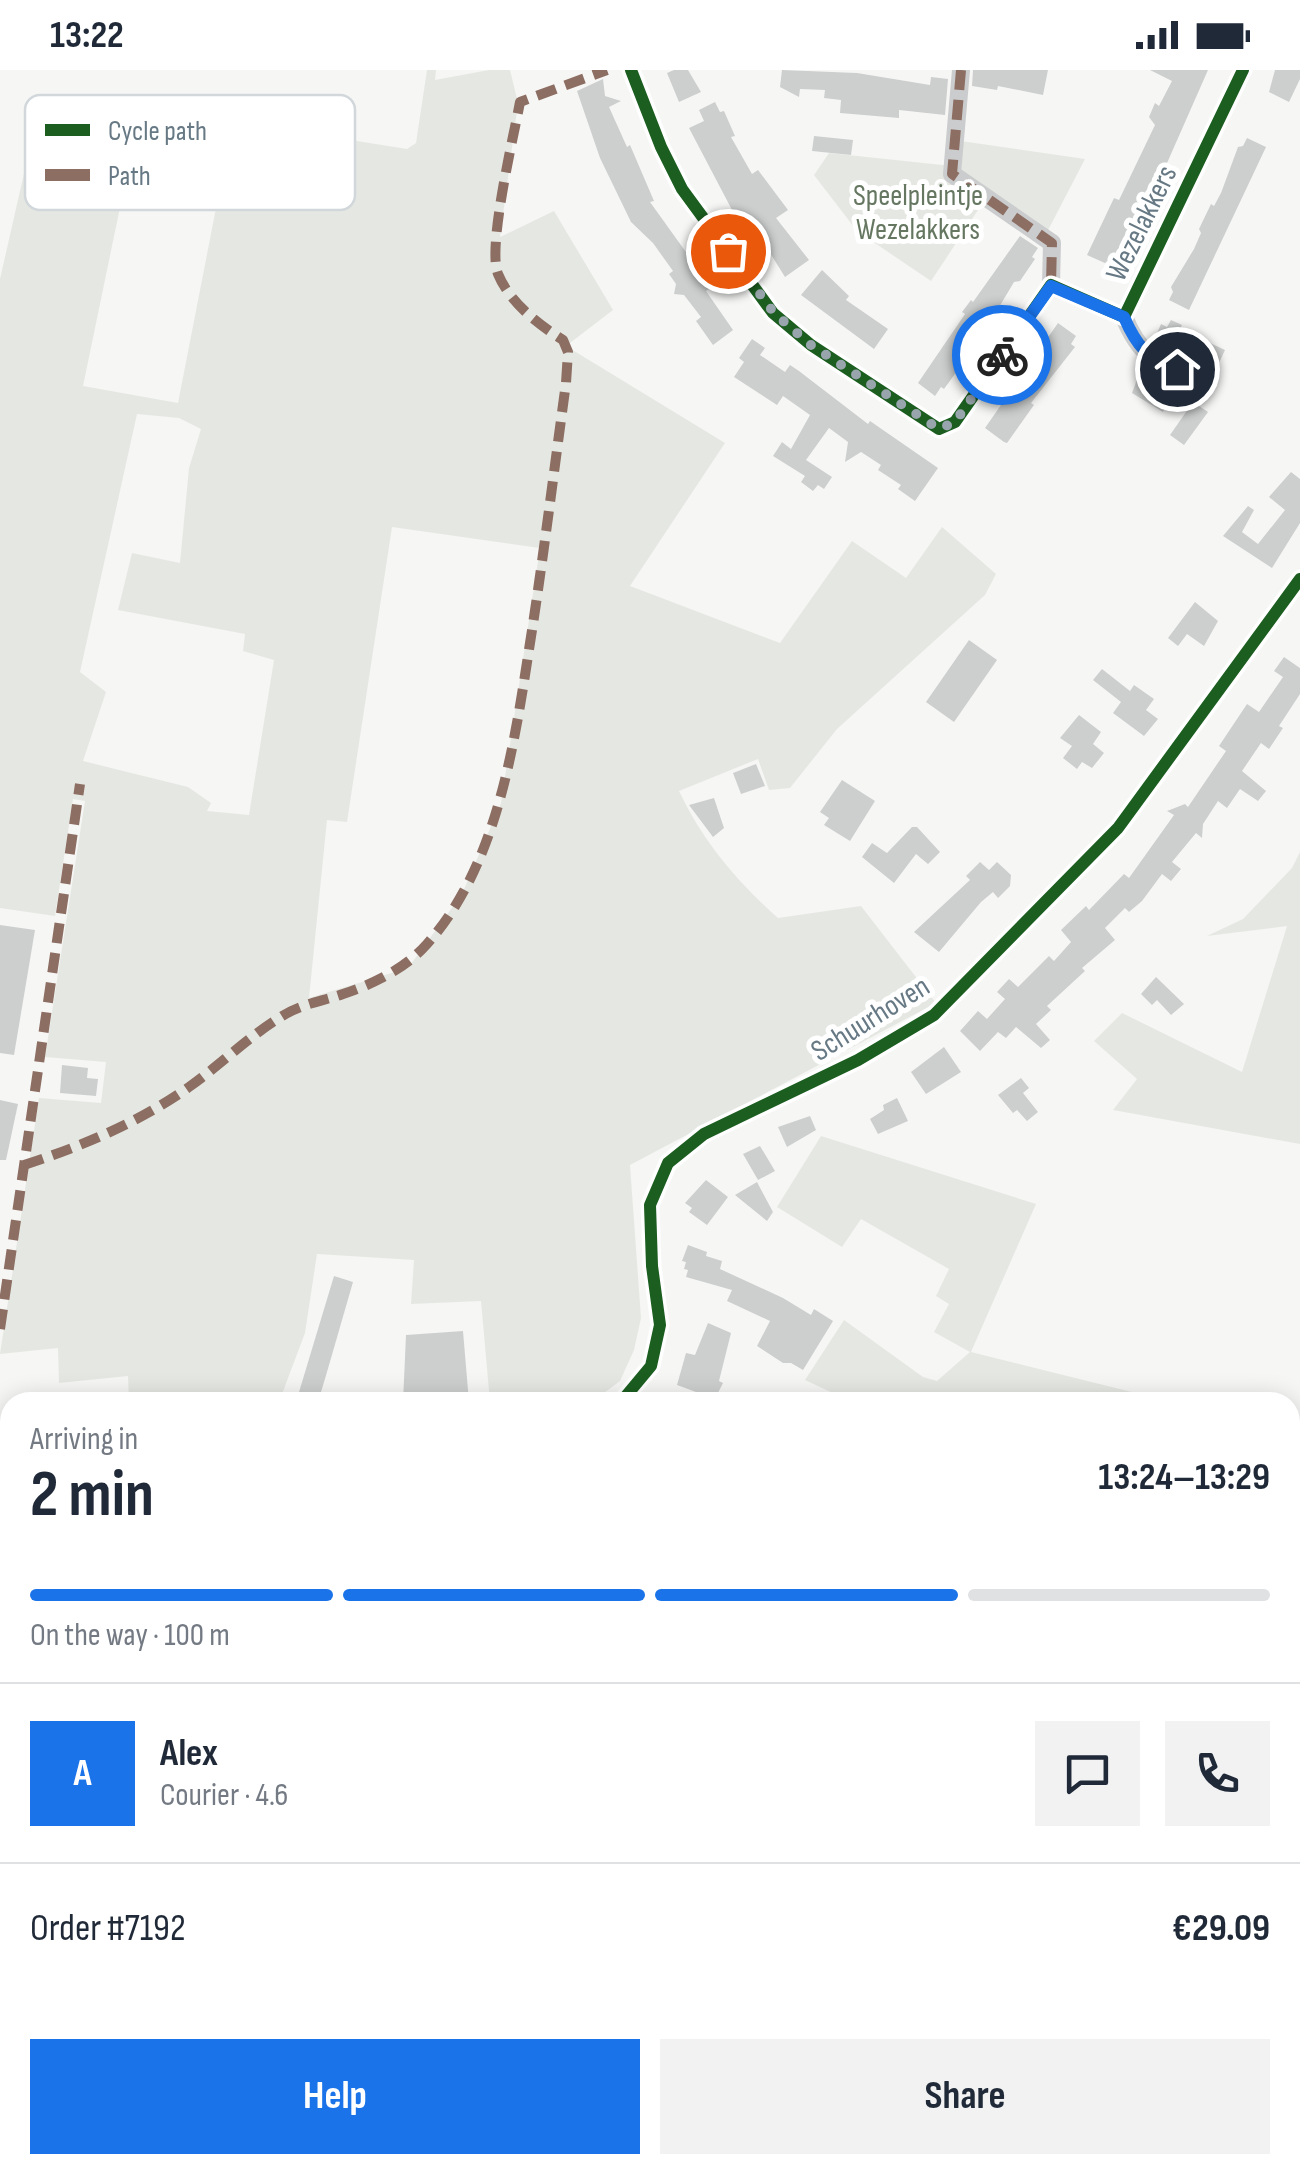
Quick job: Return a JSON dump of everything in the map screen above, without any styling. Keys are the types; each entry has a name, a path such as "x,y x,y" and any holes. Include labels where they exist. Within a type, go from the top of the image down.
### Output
{"street":[{"path":"631,70 682,189 774,313 811,345 939,429 955,422 1051,286 1052,244 952,174 961,70"},
{"name":"Wezelakkers","path":"1124,317 1243,70"},
{"name":"Wezelakkers","path":"1051,286 1124,317 1136,344 1150,356 1204,382"},
{"name":"Schuurhoven","path":"629,1392 651,1366 660,1325 652,1266 650,1205 668,1164 704,1134 858,1060 934,1015 1118,828 1300,579"}],"green space":[{"path":"427,70 436,70 435,80 510,70 518,103 500,237 554,211 613,310 566,346 725,443 630,586 780,643 852,541 906,578 942,527 996,574 985,595 837,729 790,788 769,790 758,759 679,791 722,859 778,918 861,906 936,1003 630,1165 641,1318 634,1350 620,1381 605,1392 489,1392 481,1301 411,1304 414,1260 317,1254 305,1333 283,1392 129,1392 128,1376 59,1383 58,1348 0,1354 39,1098 101,1103 106,1062 45,1057 85,801 73,799 55,916 0,908 0,279 25,169 25,210 119,210 83,386 178,403 216,210 355,210 355,141 407,149 416,143","holes":["137,414 179,418 201,429 189,468 180,563 132,553 118,610 245,634 243,651 274,660 249,815 207,811 211,803 188,787 83,761 106,692 80,672","392,527 540,548 501,803 462,894 408,968 309,998 327,820 347,822"]},
{"name":"Speelpleintje Wezelakkers","path":"954,140 1085,159 1044,238 986,198 931,281 857,231 814,175 829,153 952,166"},
{"path":"1300,852 1300,1144 1113,1110 1137,1079 1094,1041 1122,1013 1242,1072 1287,926 1207,936 1243,919 1292,868"},
{"path":"821,1136 1036,1204 971,1352 1132,1392 831,1392 805,1380 844,1320 923,1377 937,1381 970,1352 934,1332 949,1304 936,1296 949,1269 861,1219 842,1247 777,1207"}],"building":[{"path":"688,70 701,92 679,102 667,73"},
{"path":"782,70 857,73 930,85 931,77 948,79 945,115 899,110 899,118 840,113 841,100 824,98 825,90 800,89 799,97 780,87"},
{"path":"973,70 1048,70 1043,95 998,86 997,90 972,86"},
{"path":"1150,70 1208,70 1145,213 1141,211 1117,260 1110,256 1107,264 1087,255 1155,125 1149,117 1155,103 1159,106 1172,81"},
{"path":"1275,70 1300,70 1289,102 1269,92"},
{"path":"603,79 605,96 621,101 609,107 627,147 630,145 654,201 650,202 711,287 706,291 733,330 713,345 696,321 701,317 684,295 674,294 676,284 669,274 673,271 653,243 631,222 600,158 577,91"},
{"path":"715,102 720,112 724,111 735,136 731,137 752,174 758,170 788,210 776,218 809,260 785,277 757,232 752,236 731,208 689,128 704,121 699,110"},
{"path":"814,136 853,140 851,155 812,151"},
{"path":"1247,138 1266,147 1189,310 1169,300 1171,287 1194,249 1211,204 1214,206 1221,193 1238,147"},
{"path":"1020,236 1038,248 1032,257 1035,259 1020,281 1014,282 982,336 978,334 963,355 960,367 935,396 918,383 965,314 962,312"},
{"path":"822,270 849,296 846,300 888,329 874,349 801,295"},
{"path":"1171,320 1182,325 1180,329 1225,350 1218,365 1195,354 1191,362 1154,340 1161,324 1167,327"},
{"path":"1058,323 1076,336 1071,344 1075,347 1031,403 1034,405 1007,443 1004,442 985,428"},
{"path":"752,339 765,348 760,355 785,372 790,365 868,424 870,421 938,468 915,501 898,489 901,485 878,470 881,465 861,452 845,462 848,442 829,428 806,460 832,477 824,489 818,485 813,491 801,482 805,476 773,456 782,442 791,449 810,415 783,396 777,405 734,377 744,362 739,358"},
{"path":"1141,369 1174,389 1163,412 1132,393"},
{"path":"1193,402 1208,412 1184,445 1170,435"},
{"path":"1291,472 1300,479 1300,523 1272,568 1223,536 1248,506 1254,510 1242,532 1258,544 1285,510 1269,497"},
{"path":"1195,602 1218,621 1204,646 1187,634 1178,646 1168,638"},
{"path":"969,640 997,660 954,722 926,702"},
{"path":"1284,657 1300,668 1300,694 1269,749 1261,743 1242,771 1266,791 1258,801 1240,789 1227,808 1218,801 1203,824 1202,838 1196,833 1172,862 1181,869 1171,881 1162,874 1142,901 1129,912 1125,908 1105,928 1115,940 1082,968 1085,971 1047,1006 1051,1010 1036,1024 1050,1040 1041,1048 1016,1027 1006,1038 998,1032 980,1051 960,1031 978,1011 987,1019 1005,999 997,992 1009,979 1018,987 1049,956 1054,961 1071,942 1061,930 1086,906 1089,910 1124,874 1129,878 1174,815 1167,811 1185,804 1188,807 1226,751 1219,746 1247,704 1259,712 1283,677 1274,671"},
{"path":"1102,669 1130,691 1134,685 1154,699 1146,710 1158,719 1144,736 1113,713 1121,702 1093,680"},
{"path":"1079,715 1101,732 1093,744 1104,753 1092,768 1082,762 1077,769 1063,758 1072,746 1060,738"},
{"path":"756,764 765,786 741,794 733,773"},
{"path":"842,780 875,801 850,841 824,825 829,818 820,812"},
{"path":"714,798 724,828 713,837 689,805"},
{"path":"912,827 917,827 940,852 928,864 916,854 894,883 862,857 872,843 887,853"},
{"path":"980,862 989,870 997,862 1011,875 1010,886 998,898 993,892 981,902 939,952 914,932 970,880 966,876"},
{"path":"0,925 35,930 14,1055 0,1053"},
{"path":"1156,977 1184,1004 1171,1015 1157,1000 1152,1005 1141,994"},
{"path":"944,1047 961,1072 926,1094 911,1072"},
{"path":"62,1065 88,1068 87,1078 98,1079 96,1096 60,1093"},
{"path":"1021,1078 1029,1088 1023,1093 1038,1112 1027,1121 1017,1110 1013,1113 998,1095"},
{"path":"897,1098 908,1121 878,1134 870,1119 884,1110 883,1105"},
{"path":"0,1100 18,1104 6,1160 0,1160"},
{"path":"810,1116 816,1130 787,1147 778,1127"},
{"path":"760,1146 775,1171 758,1180 743,1154"},
{"path":"706,1180 728,1197 707,1225 689,1212 692,1208 685,1203"},
{"path":"757,1182 773,1212 767,1221 735,1195"},
{"path":"688,1245 722,1261 720,1269 811,1315 814,1309 833,1321 803,1370 783,1363 757,1346 770,1321 727,1301 732,1290 686,1277 686,1262 682,1261"},
{"path":"334,1276 353,1282 321,1392 299,1392"},
{"path":"708,1323 731,1333 718,1392 696,1392 677,1385 686,1353 695,1355"},
{"path":"463,1331 468,1392 403,1392 406,1335"}],"marked path":[{"path":"24,1165 150,1112 287,1013 366,985 399,968 427,944 473,873 502,792 520,707 568,352 563,340 517,303 498,274 496,240 503,190 520,102 607,70"},
{"path":"961,70 952,174 1052,243 1051,285"},
{"path":"0,1329 80,784"}],"cycle path":[{"path":"631,70 682,189 773,313 811,345 939,429 955,422 1051,285 1124,317 1243,70"},
{"path":"629,1392 651,1366 660,1325 652,1266 650,1205 668,1163 704,1134 858,1060 934,1015 1118,828 1300,579"}],"way so far":[{"path":"728,251 774,313 811,345 939,429 955,422 1002,355"}],"route":[{"path":"1002,355 1051,286 1124,317 1136,344 1177,369"}]}
